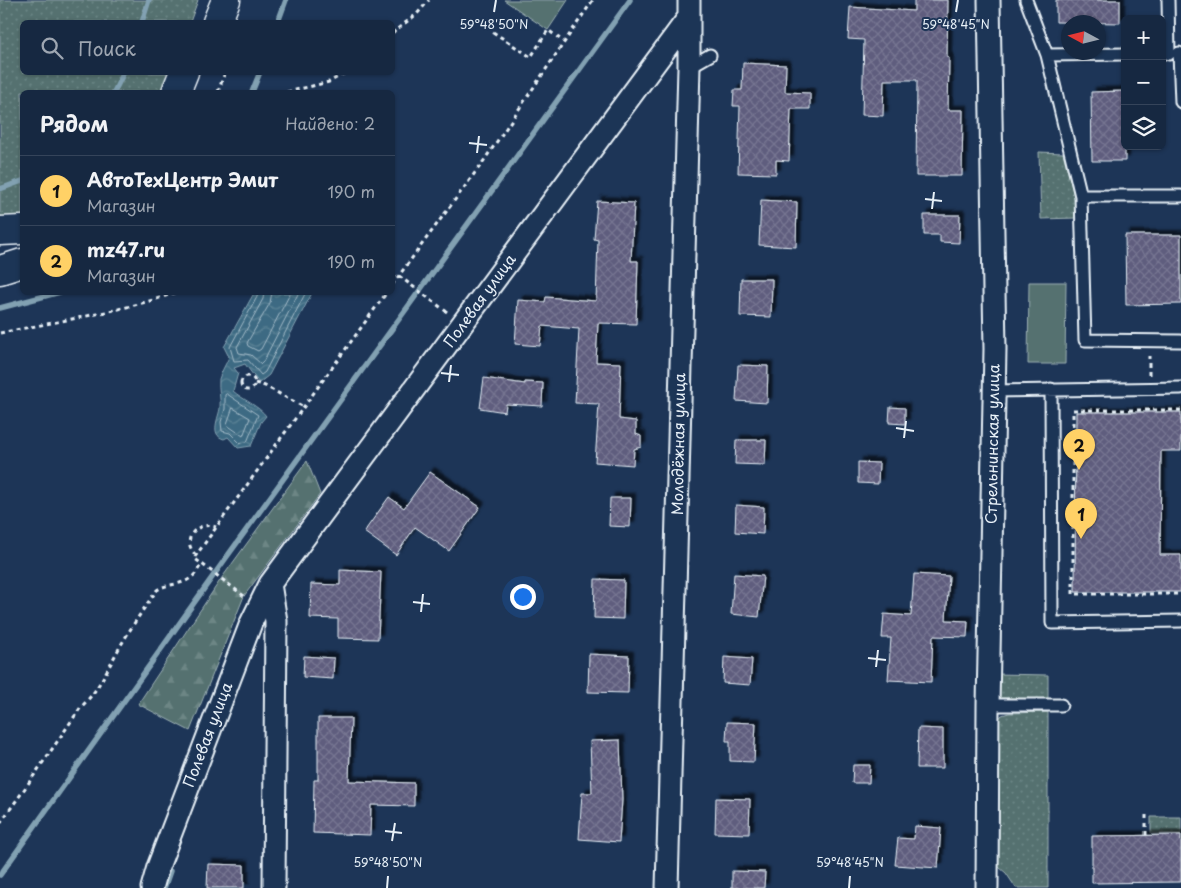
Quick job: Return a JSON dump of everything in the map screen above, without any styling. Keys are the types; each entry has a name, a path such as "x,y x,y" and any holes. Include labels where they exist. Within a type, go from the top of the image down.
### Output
{"main road":[{"path":"204,20 210,0"},
{"path":"218,20 226,0"},
{"path":"177,90 183,75"},
{"path":"193,90 198,75"},
{"path":"0,231 20,230"},
{"path":"0,270 20,264"}],"street":[{"name":"Стрельнинская улица","path":"986,888 995,349 989,0"},
{"name":"Молодёжная улица","path":"667,888 689,8"},
{"name":"Полевая улица","path":"152,888 158,867 245,639 270,584 689,8"},
{"path":"270,584 276,622 274,888"}],"lane":[{"path":"1026,0 1047,55 1081,196 1085,340 1181,341"},
{"path":"1168,0 1173,53 1181,102"},
{"path":"1047,55 1121,54"},
{"path":"689,67 710,55"},
{"path":"1081,196 1181,196"},
{"path":"994,390 1181,388"},
{"path":"1051,389 1052,623 1181,622"},
{"path":"988,705 1062,705"}],"path":[{"path":"395,31 416,14 429,0"},
{"path":"395,281 482,162 593,0"},
{"path":"493,32 531,57 548,30 564,42"},
{"path":"219,90 224,75"},
{"path":"295,90 329,82 342,75"},
{"path":"399,276 452,316"},
{"path":"0,333 117,309 170,295"},
{"path":"249,600 194,558 385,295"},
{"path":"255,383 253,388 246,390 242,387 241,383 244,377 248,376 255,383 265,386 304,407"},
{"path":"1181,410 1074,410 1073,537 1073,594 1181,594"},
{"path":"196,555 190,550 188,544 190,536 203,527 213,525 216,527"},
{"path":"0,824 81,707 90,699 108,671 120,646 157,590 162,586 175,584 192,577 201,564"},
{"path":"1146,813 1146,835"}],"green space":[{"path":"0,0 198,0 191,20 20,20 20,75 170,75 165,90 20,90 20,220 0,222"},
{"path":"504,0 568,0 548,30"},
{"path":"1039,152 1063,153 1074,196 1076,218 1041,219"},
{"path":"1029,282 1066,282 1065,364 1028,364"},
{"path":"307,461 320,494 244,596 190,731 138,704 221,579"},
{"path":"995,674 1048,675 1048,699 1000,698 995,685"},
{"path":"1048,712 1048,888 1016,888 1006,873 994,863 997,721 1002,715 1009,713"},
{"path":"1151,817 1181,817 1181,834 1151,833"}],"water":[{"path":"253,295 311,295 269,375 259,383 245,364 234,368 238,373 233,391 260,409 266,416 261,422 251,446 238,448 228,437 224,439 217,434 216,425 220,404 219,379 229,357 224,347"}],"building":[{"path":"914,0 948,0 948,110 963,110 962,176 916,176 917,80 884,80 883,116 862,115 864,40 848,39 850,7 914,11"},
{"path":"1056,0 1120,0 1120,23 1106,23 1106,15 1061,15 1061,22 1056,22"},
{"path":"743,63 786,65 785,92 810,93 810,109 791,109 789,161 776,160 776,174 738,173 740,106 733,106 734,90 742,90"},
{"path":"1121,91 1121,150 1125,150 1125,161 1092,161 1091,92"},
{"path":"761,200 797,202 796,247 759,245"},
{"path":"597,201 634,203 631,261 638,261 636,324 598,323 596,362 621,363 619,419 636,421 636,434 641,436 641,447 634,449 633,465 595,462 599,404 575,403 579,329 542,326 540,346 515,344 518,300 545,302 546,297 596,301 598,240 594,239"},
{"path":"924,215 960,215 959,243 940,242 940,235 924,235"},
{"path":"1125,235 1181,235 1181,304 1126,305"},
{"path":"741,279 772,279 771,317 740,316"},
{"path":"738,365 768,366 767,403 736,401"},
{"path":"484,378 525,384 525,382 543,383 542,406 506,404 505,412 480,408"},
{"path":"890,407 905,408 905,424 889,423"},
{"path":"1076,412 1181,412 1181,451 1161,451 1160,555 1181,555 1181,592 1075,592"},
{"path":"736,440 766,440 765,465 735,464"},
{"path":"858,462 879,463 878,484 858,483"},
{"path":"430,472 480,507 449,551 415,527 396,555 364,532 389,497 404,508"},
{"path":"610,498 631,498 630,527 609,526"},
{"path":"736,505 764,507 763,534 735,532"},
{"path":"340,570 381,572 378,639 338,638 338,619 310,618 311,584 340,585"},
{"path":"734,574 763,576 759,617 731,614"},
{"path":"914,574 949,576 946,620 968,621 967,637 933,636 931,682 888,680 891,638 882,638 884,614 911,616"},
{"path":"595,579 624,580 623,619 594,618"},
{"path":"589,654 629,656 628,693 588,692"},
{"path":"304,656 334,658 333,679 303,677"},
{"path":"724,657 752,659 750,685 723,683"},
{"path":"318,718 351,718 349,781 414,783 414,806 371,805 370,835 313,833 314,780 318,780"},
{"path":"727,722 756,723 754,762 730,761 730,741 726,741"},
{"path":"918,728 943,729 943,768 917,768"},
{"path":"620,740 622,800 619,842 579,839 582,793 592,793 590,741"},
{"path":"853,765 870,765 869,783 852,783"},
{"path":"716,798 750,799 749,834 715,833"},
{"path":"915,826 941,828 938,868 895,865 898,838 914,839"},
{"path":"1181,835 1181,882 1092,883 1092,836"},
{"path":"208,864 244,865 244,888 207,888"},
{"path":"732,871 765,872 764,888 732,888"}],"waterway":[{"path":"143,20 149,0"},
{"path":"279,20 286,0"},
{"path":"0,875 226,558 630,0"},
{"path":"115,90 122,75"},
{"path":"253,90 259,75"},
{"path":"0,189 20,182"},
{"path":"0,308 49,295"},
{"path":"164,888 170,871"}],"place":[{"name":"mz47.ru","path":"1079,470"},
{"name":"АвтоТехЦентр Эмит","path":"1081,539"}]}
